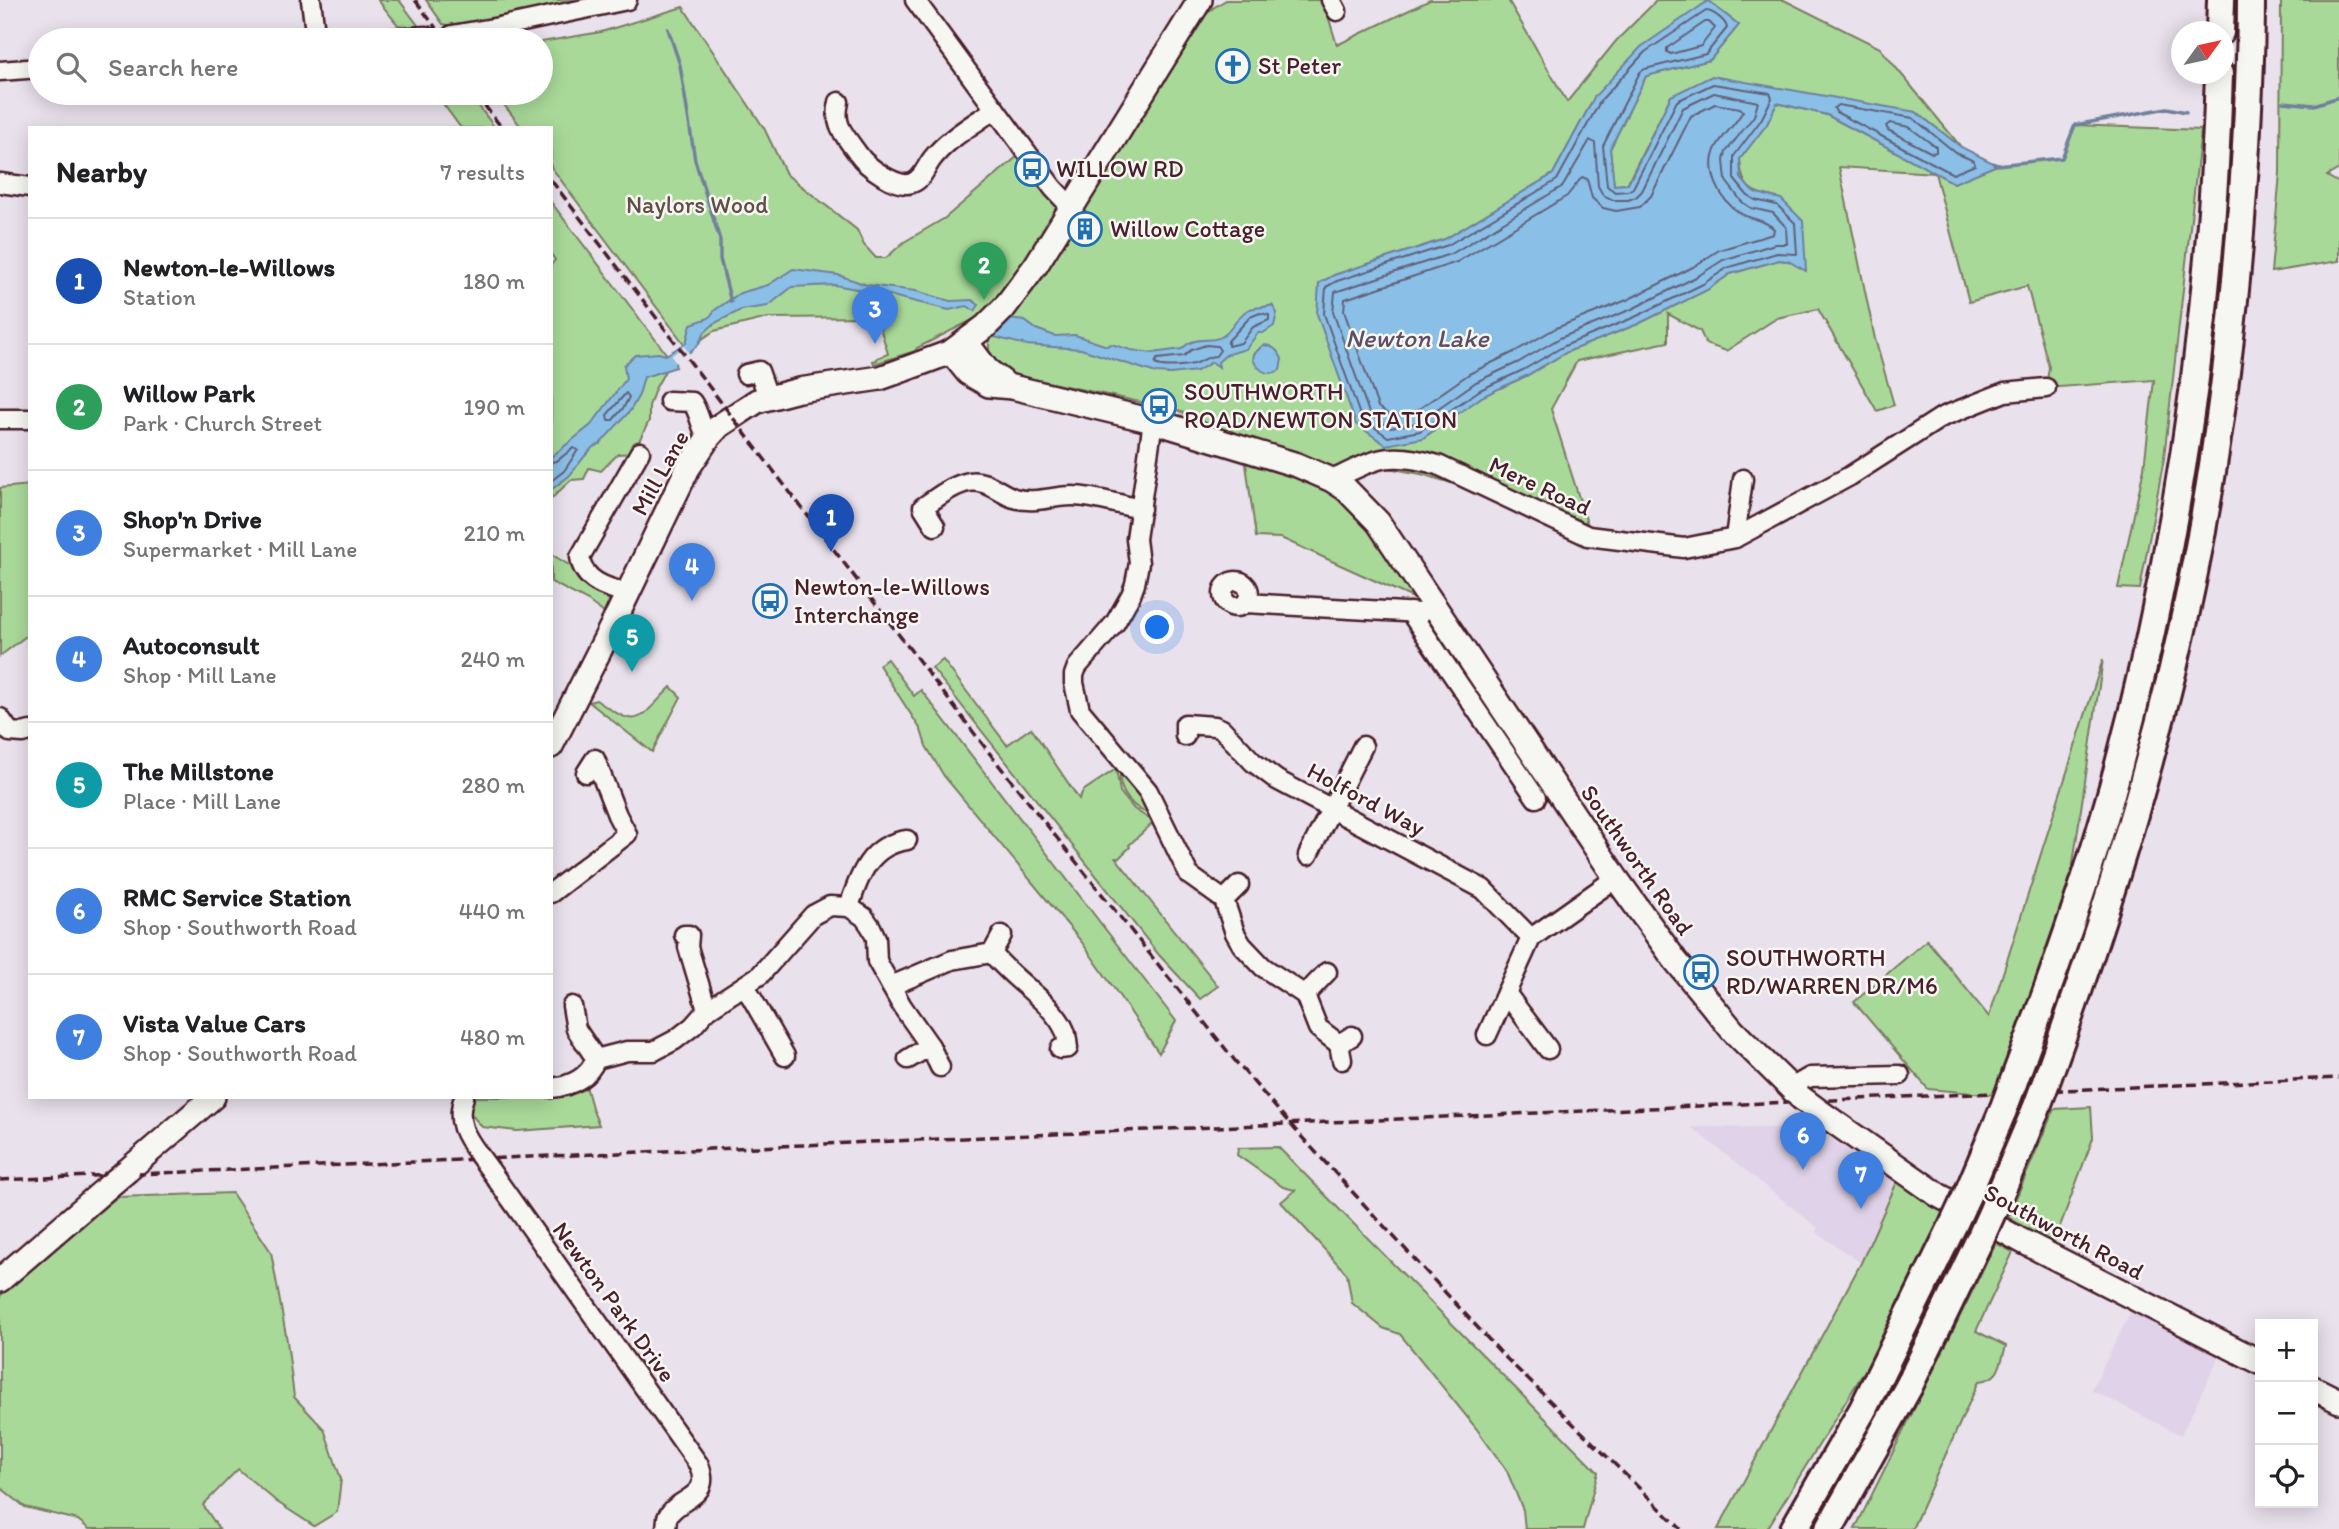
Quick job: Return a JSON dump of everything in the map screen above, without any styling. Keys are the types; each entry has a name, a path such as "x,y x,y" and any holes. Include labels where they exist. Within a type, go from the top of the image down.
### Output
{"highway":[{"path":"2220,21 2221,0"},
{"path":"1829,1529 1908,1388 1981,1237 2036,1109 2085,976 2142,791 2173,670 2218,430 2238,255 2249,96 2250,0"},
{"path":"1794,1529 1863,1409 1968,1193 2003,1110 2057,964 2114,783 2168,547 2189,422 2206,277 2218,84"}],"main road":[{"path":"958,347 1004,308 1036,265 1200,0"},
{"name":"Southworth Road","path":"958,347 968,373 981,382 1153,421 1297,465 1332,480 1357,498 1378,522 1616,877 1675,960 1733,1031 1796,1092 1938,1195 2022,1241 2255,1359"},
{"name":"Mill Lane","path":"553,741 688,468 719,426 768,397 880,377 958,347"},
{"path":"0,1280 211,1099"},
{"path":"2318,1390 2339,1401"}],"street":[{"path":"311,0 314,28"},
{"path":"495,28 627,0"},
{"path":"915,0 1054,188 1071,207"},
{"path":"0,71 28,69"},
{"path":"837,124 839,102"},
{"path":"822,112 837,124 861,159 902,185 918,179 945,146 995,109"},
{"path":"0,183 28,187"},
{"path":"758,371 768,397"},
{"name":"Mere Road","path":"1332,480 1381,459 1413,457 1438,465 1588,536 1684,548 1735,538 1850,476 1942,417 2005,392 2046,388"},
{"path":"669,401 698,402 702,429 708,438"},
{"path":"0,419 28,419"},
{"path":"1153,421 1136,539 1139,564 1135,584 1113,638 1087,654 1066,673 1080,710 1148,791 1183,879 1224,900 1235,933 1251,956 1305,995 1318,1028 1344,1047"},
{"path":"627,593 590,578 582,569 580,557 626,480 630,458"},
{"path":"1735,538 1747,475"},
{"path":"935,526 918,501 972,481 979,481 1013,498 1023,500 1076,496 1141,509"},
{"path":"1246,603 1441,614"},
{"path":"1410,612 1529,796"},
{"name":"Holford Way","path":"1185,736 1185,724 1222,729 1252,762 1276,780 1483,889 1531,938"},
{"path":"6,731 28,732"},
{"path":"1308,855 1363,746"},
{"path":"553,891 632,831 617,815 593,761"},
{"path":"849,907 866,863 878,850 895,842 908,841"},
{"path":"1487,1035 1531,938 1616,877"},
{"path":"1224,900 1239,886"},
{"path":"596,1059 628,1051 654,1051 676,1040 707,1010 745,986 773,962 813,915 830,906 849,907 864,917 871,926 876,938 877,961 902,1006 930,1046 940,1067"},
{"path":"689,935 688,947 707,1010"},
{"path":"992,953 1002,935"},
{"path":"891,986 952,960 992,953"},
{"path":"992,953 1001,965 1054,1014 1065,1030 1067,1049"},
{"path":"1305,995 1329,969"},
{"path":"745,986 785,1057"},
{"path":"1506,993 1548,1049"},
{"path":"572,1005 576,1028 596,1059"},
{"path":"908,1059 930,1046"},
{"path":"553,1088 571,1085 593,1068 596,1059"},
{"path":"1796,1092 1810,1077 1900,1075"},
{"name":"Newton Park Drive","path":"463,1099 461,1124 466,1138 699,1465 702,1472 699,1490 674,1509 667,1518 666,1529"}],"shaded area":[{"path":"1806,1122 1897,1182 1861,1263 1816,1232 1818,1228 1691,1127 1798,1128"},
{"path":"2131,1312 2220,1355 2181,1435 2091,1390"}],"green space":[{"path":"378,0 399,0 420,28 398,25"},
{"path":"426,0 578,0 459,28 443,24"},
{"name":"Naylors Wood","path":"1226,0 1323,0 1337,45 1430,0 1508,0 1567,102 1616,41 1657,0 1784,0 1880,48 1961,147 1916,112 1671,96 1627,184 1614,185 1610,149 1646,76 1710,60 1739,25 1708,1 1595,96 1553,174 1445,239 1334,275 1423,438 1483,396 1526,376 1567,352 1638,324 1707,290 1730,274 1779,260 1788,261 1781,199 1750,189 1743,178 1740,159 1767,124 1777,103 1827,115 1954,183 1997,165 2062,158 2075,125 2201,130 2164,458 2140,589 2118,588 2144,468 2154,380 2046,388 2049,367 2027,286 1969,302 1935,173 1839,167 1875,339 1894,405 1877,411 1818,309 1777,318 1726,351 1706,344 1700,331 1668,314 1668,342 1577,361 1551,409 1587,523 1421,474 1372,465 1334,491 1353,501 1424,603 1281,538 1256,537 1245,457 1246,441 1177,410 1010,374 989,357 989,337 972,320 915,351 874,364 873,361 877,358 888,354 877,317 768,318 714,331 688,349 553,170 553,126 520,126 504,105 553,105 553,40 601,32 683,7 764,128 786,174 857,230 864,245 876,258 886,258 904,242 945,218 1018,156 1068,221 1171,48 1213,8"},
{"path":"2281,0 2339,0 2339,169 2327,176 2339,183 2339,261 2271,272 2280,173"},
{"path":"444,105 478,105 494,126 460,126"},
{"path":"553,205 671,360 655,389 649,406 649,421 633,453 618,454 601,471 589,468 584,479 571,480 553,497 553,262"},
{"path":"28,485 28,635 0,656 0,488"},
{"path":"553,555 613,592 604,613 588,601 553,583"},
{"path":"887,659 914,696 921,690 1176,1021 1159,1053 1081,941 944,776 926,746 921,730 879,665"},
{"path":"2103,659 2071,877 1996,1095 1928,1089 1854,1002 1927,940 1989,1017"},
{"path":"943,660 1007,745 1031,728 1079,799 1083,791 1116,769 1120,792 1134,809 1154,822 1116,858 1218,986 1200,999 1159,955 932,668"},
{"path":"671,687 681,697 652,752 589,702 596,700 621,716 637,718"},
{"path":"1121,768 1155,815 1133,805 1128,799 1121,784"},
{"path":"586,1086 599,1125 517,1131 482,1127 470,1113 473,1099 553,1099 569,1096"},
{"path":"2091,1107 2093,1138 2053,1245 2008,1217 2054,1109"},
{"path":"1278,1147 1598,1472 1583,1529 1525,1529 1523,1510 1507,1471 1476,1428 1400,1334 1383,1328 1352,1303 1347,1274 1281,1202 1295,1190 1283,1187 1237,1155 1238,1148"},
{"path":"1897,1182 1945,1212 1875,1354 1767,1529 1718,1529 1861,1263"},
{"path":"232,1193 271,1252 294,1397 324,1429 341,1479 337,1512 314,1526 277,1502 238,1469 203,1505 219,1529 89,1529 78,1520 25,1507 0,1487 0,1296 117,1197"},
{"path":"1996,1243 2013,1252 1976,1331 2006,1346 1998,1370 1992,1377 1979,1381 1912,1529 1855,1529"}],"water":[{"name":"Newton Lake","path":"1708,1 1739,25 1710,60 1646,76 1610,149 1614,185 1628,184 1671,96 1712,76 1916,112 1961,147 1997,165 1954,183 1827,115 1777,103 1767,124 1740,159 1741,178 1757,193 1781,199 1803,221 1806,271 1788,261 1779,260 1730,274 1707,290 1638,324 1567,352 1526,376 1483,396 1423,438 1386,445 1356,424 1317,314 1319,283 1334,275 1445,239 1553,174 1595,96 1641,47"},
{"path":"793,269 838,275 867,285 916,291 950,301 972,300 979,305 975,311 967,306 949,310 835,285 792,287 768,306 741,310 715,323 705,332 698,345 675,364 676,367 644,377 639,395 630,411 600,444 593,447 569,476 553,488 553,455 591,425 626,379 624,365 635,355 666,355 686,343 691,324 709,318 715,310 740,293 768,285"},
{"path":"1272,305 1277,313 1274,326 1258,333 1246,349 1226,355 1218,362 1219,367 1212,362 1197,371 1156,373 1081,349 1026,345 994,337 1009,319 1025,321 1036,329 1055,336 1075,335 1107,346 1111,344 1152,353 1182,349 1198,340 1218,338 1246,311"},
{"path":"1263,345 1272,347 1279,353 1282,359 1280,370 1268,373 1261,370 1253,360 1254,354"}],"pier":[{"path":"684,346 691,356 679,367 671,356"}],"waterway":[{"path":"668,29 680,65 695,160 720,240 720,259 731,302"},
{"path":"2283,102 2314,105 2339,97"},
{"path":"1993,163 1997,165 2062,158 2075,125 2167,108 2186,112"}],"railway":[{"path":"415,0 436,28"},
{"path":"484,105 500,126"},
{"path":"553,183 994,759 1236,1062 1504,1356 1681,1529"},
{"path":"0,1180 2339,1078"}],"place":[{"name":"St Peter","path":"1233,66"},
{"name":"WILLOW RD","path":"1032,169"},
{"name":"Willow Cottage","path":"1085,229"},
{"name":"Willow Park","path":"984,300"},
{"name":"Shop'n Drive","path":"875,344"},
{"name":"SOUTHWORTH ROAD/NEWTON STATION","path":"1159,406"},
{"name":"Newton-le-Willows","path":"831,552"},
{"name":"Autoconsult","path":"692,601"},
{"name":"Newton-le-Willows Interchange","path":"770,601"},
{"name":"The Millstone","path":"632,672"},
{"name":"SOUTHWORTH RD/WARREN DR/M6","path":"1701,972"},
{"name":"RMC Service Station","path":"1803,1170"},
{"name":"Vista Value Cars","path":"1861,1209"}]}
